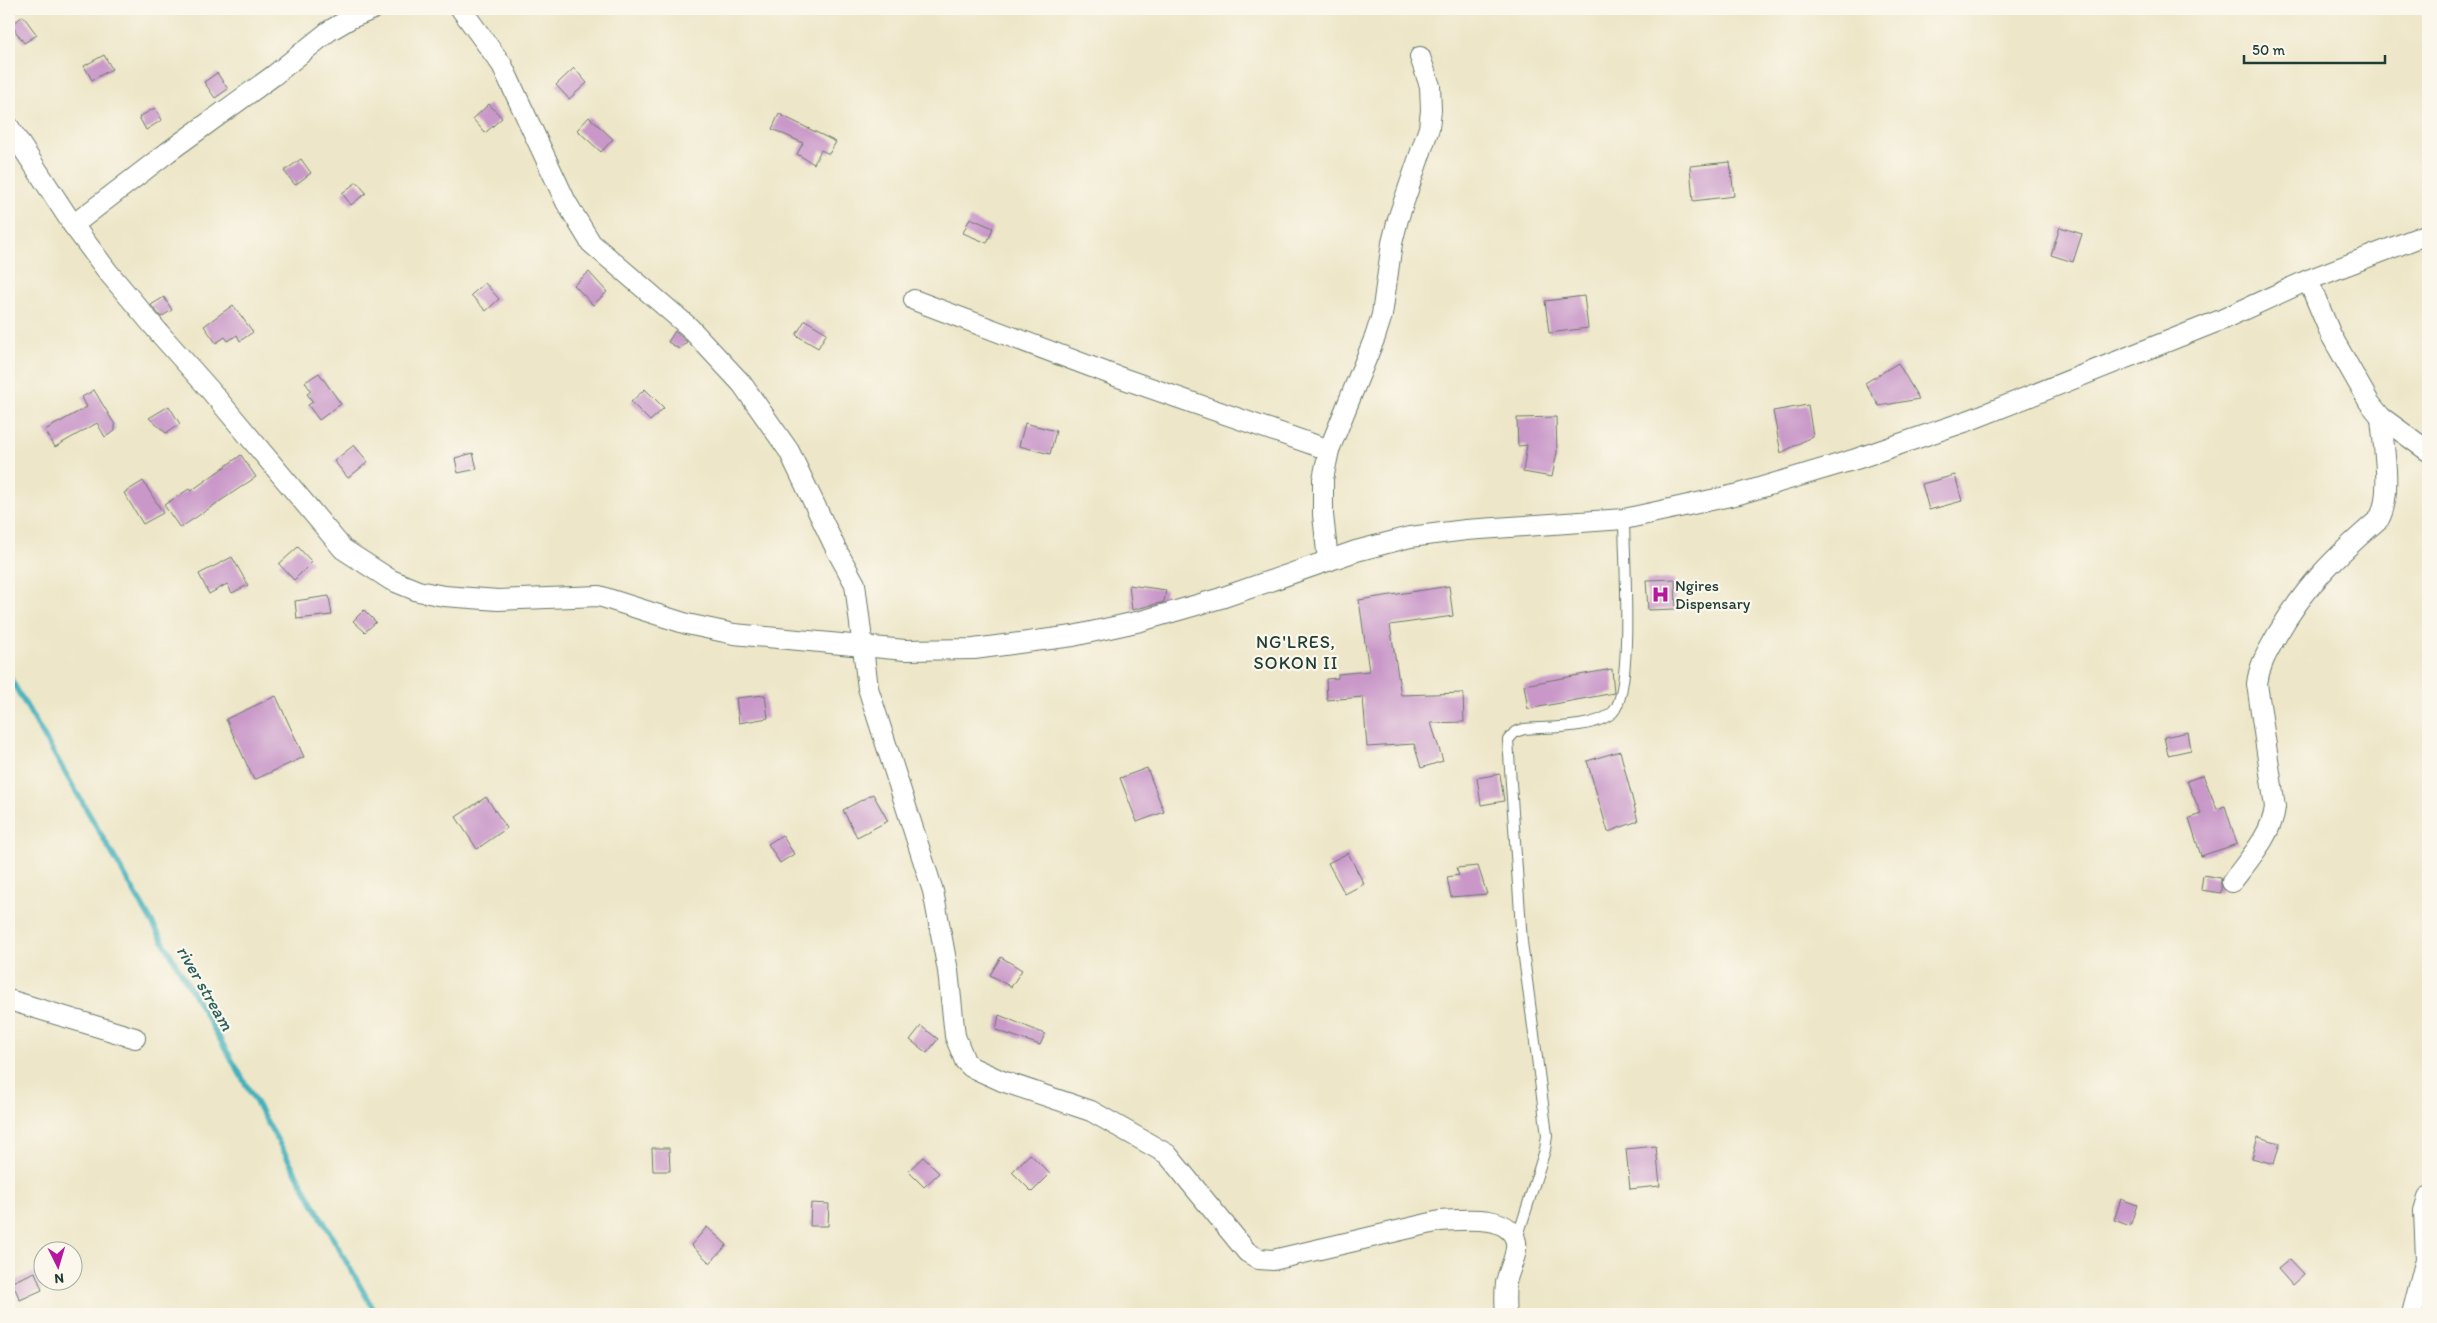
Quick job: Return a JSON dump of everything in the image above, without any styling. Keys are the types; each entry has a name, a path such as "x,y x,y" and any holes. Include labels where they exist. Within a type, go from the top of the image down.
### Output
{"street":[{"path":"73,225 168,152 273,76 329,31 351,18 373,9"},
{"path":"461,9 502,65 566,202 591,243 689,326 742,384 780,436 855,584 859,601 862,648 868,688 933,891 948,971 955,1036 960,1052 971,1067 1002,1081 1091,1111 1167,1154 1246,1252 1259,1259 1273,1260 1440,1221 1495,1222 1510,1230 1516,1243 1506,1283 1506,1314"},
{"path":"1328,560 1324,515 1324,479 1329,450 1376,337 1382,314 1392,243 1398,219 1429,128 1431,110 1430,86 1420,57"},
{"path":"11,134 73,225 108,272 331,535 344,549 391,580 418,591 444,596 498,600 600,596 687,624 734,634 862,648 905,650 974,649 1073,636 1142,621 1221,598 1328,560 1410,537 1466,530 1624,519 1739,494 1856,459 1970,420 2221,320 2308,280 2428,234"},
{"path":"2308,280 2331,335 2350,371 2380,417 2428,451"},
{"path":"914,300 1113,375 1329,450"},
{"path":"2232,882 2269,831 2274,818 2275,806 2257,684 2258,670 2295,605 2312,581 2379,520 2383,512 2386,496 2380,417"},
{"path":"9,1000 135,1038"},
{"path":"2412,1314 2426,1259 2424,1211 2428,1197"}],"lane":[{"path":"1516,1243 1545,1150 1547,1135 1522,942 1508,740 1515,732 1524,729 1586,724 1612,712 1620,700 1625,663 1624,519"}],"building":[{"path":"23,16 37,35 24,43 11,25"},
{"path":"104,55 112,69 92,80 84,66"},
{"path":"574,68 587,83 569,99 556,85"},
{"path":"217,73 228,89 215,98 204,82"},
{"path":"489,104 502,118 485,133 473,119"},
{"path":"155,108 162,120 146,130 139,117"},
{"path":"779,114 836,142 829,154 821,150 814,164 797,154 803,143 772,129"},
{"path":"589,117 613,139 601,152 577,130"},
{"path":"301,159 311,173 295,185 284,171"},
{"path":"1730,162 1734,196 1693,201 1690,166"},
{"path":"357,182 366,193 351,205 342,193"},
{"path":"970,218 993,228 987,243 963,233"},
{"path":"2060,227 2082,234 2073,262 2051,255"},
{"path":"589,272 607,292 593,305 574,285"},
{"path":"485,283 499,299 486,311 471,295"},
{"path":"1584,296 1588,328 1549,333 1545,301"},
{"path":"164,297 172,310 161,317 151,305"},
{"path":"233,305 253,332 240,341 237,335 228,341 225,337 216,343 204,326"},
{"path":"805,320 827,333 818,348 796,335"},
{"path":"675,331 687,342 679,349 668,342"},
{"path":"1898,363 1919,399 1879,406 1865,383"},
{"path":"319,373 341,404 319,420 308,405 313,402 307,394 311,391 305,382"},
{"path":"645,389 664,408 650,421 631,402"},
{"path":"94,390 115,425 115,431 105,437 97,423 55,447 45,430 87,407 82,397"},
{"path":"1808,405 1813,436 1781,453 1773,411"},
{"path":"169,406 180,424 166,433 149,418"},
{"path":"1556,417 1557,452 1552,477 1523,472 1527,445 1518,446 1517,418"},
{"path":"1025,423 1056,431 1050,454 1019,446"},
{"path":"354,445 368,462 348,478 334,461"},
{"path":"473,453 477,469 458,473 455,458"},
{"path":"241,455 256,477 180,528 164,505 189,489 191,491"},
{"path":"1955,475 1962,501 1929,510 1922,484"},
{"path":"143,481 163,513 143,524 124,493"},
{"path":"298,547 312,562 294,580 279,564"},
{"path":"232,557 248,585 232,593 227,584 209,594 199,574"},
{"name":"Ngires Dispensary","path":"1675,579 1676,609 1648,610 1646,580"},
{"path":"1129,585 1166,590 1164,602 1132,610"},
{"path":"1449,586 1453,616 1390,625 1401,695 1463,693 1464,722 1431,723 1443,761 1421,768 1414,744 1367,747 1363,697 1327,700 1326,679 1338,678 1338,674 1369,671 1359,600"},
{"path":"329,596 332,615 297,619 295,601"},
{"path":"364,610 376,622 365,632 353,621"},
{"path":"1612,669 1614,693 1528,709 1524,685"},
{"path":"765,695 768,718 739,723 736,698"},
{"path":"276,696 304,757 254,780 226,719"},
{"path":"2188,732 2191,750 2168,755 2164,737"},
{"path":"1620,751 1638,821 1608,832 1587,761"},
{"path":"1147,768 1164,812 1137,822 1120,778"},
{"path":"1500,774 1504,801 1481,805 1477,778"},
{"path":"2203,775 2217,809 2225,806 2237,844 2201,856 2189,818 2201,814 2187,781"},
{"path":"873,794 888,821 857,837 843,810"},
{"path":"486,797 507,828 477,849 456,817"},
{"path":"782,835 794,854 780,863 768,844"},
{"path":"1348,853 1364,884 1345,894 1328,863"},
{"path":"1478,866 1487,894 1451,897 1447,877 1459,875 1456,868"},
{"path":"2203,875 2221,878 2221,893 2201,890"},
{"path":"1001,957 1022,970 1011,987 990,975"},
{"path":"999,1015 1045,1034 1040,1045 996,1030"},
{"path":"921,1026 938,1039 927,1053 910,1040"},
{"path":"2258,1137 2280,1143 2274,1164 2252,1158"},
{"path":"1656,1146 1660,1186 1630,1189 1626,1149"},
{"path":"652,1148 669,1148 670,1171 653,1171"},
{"path":"1030,1154 1050,1174 1032,1192 1012,1172"},
{"path":"923,1157 939,1173 924,1187 908,1171"},
{"path":"2121,1199 2137,1205 2130,1226 2114,1220"},
{"path":"811,1203 829,1204 828,1226 810,1226"},
{"path":"707,1227 727,1245 710,1263 691,1245"},
{"path":"2290,1259 2304,1274 2292,1285 2278,1269"},
{"path":"32,1273 32,1290 42,1290 20,1300 12,1282"}],"waterway":[{"name":"river stream","path":"9,676 236,1067 376,1314"}],"place":[{"name":"Ngires Dispensary","path":"1661,594"}],"district":[{"name":"NG'LRES, SOKON II","path":"1296,652"}]}
